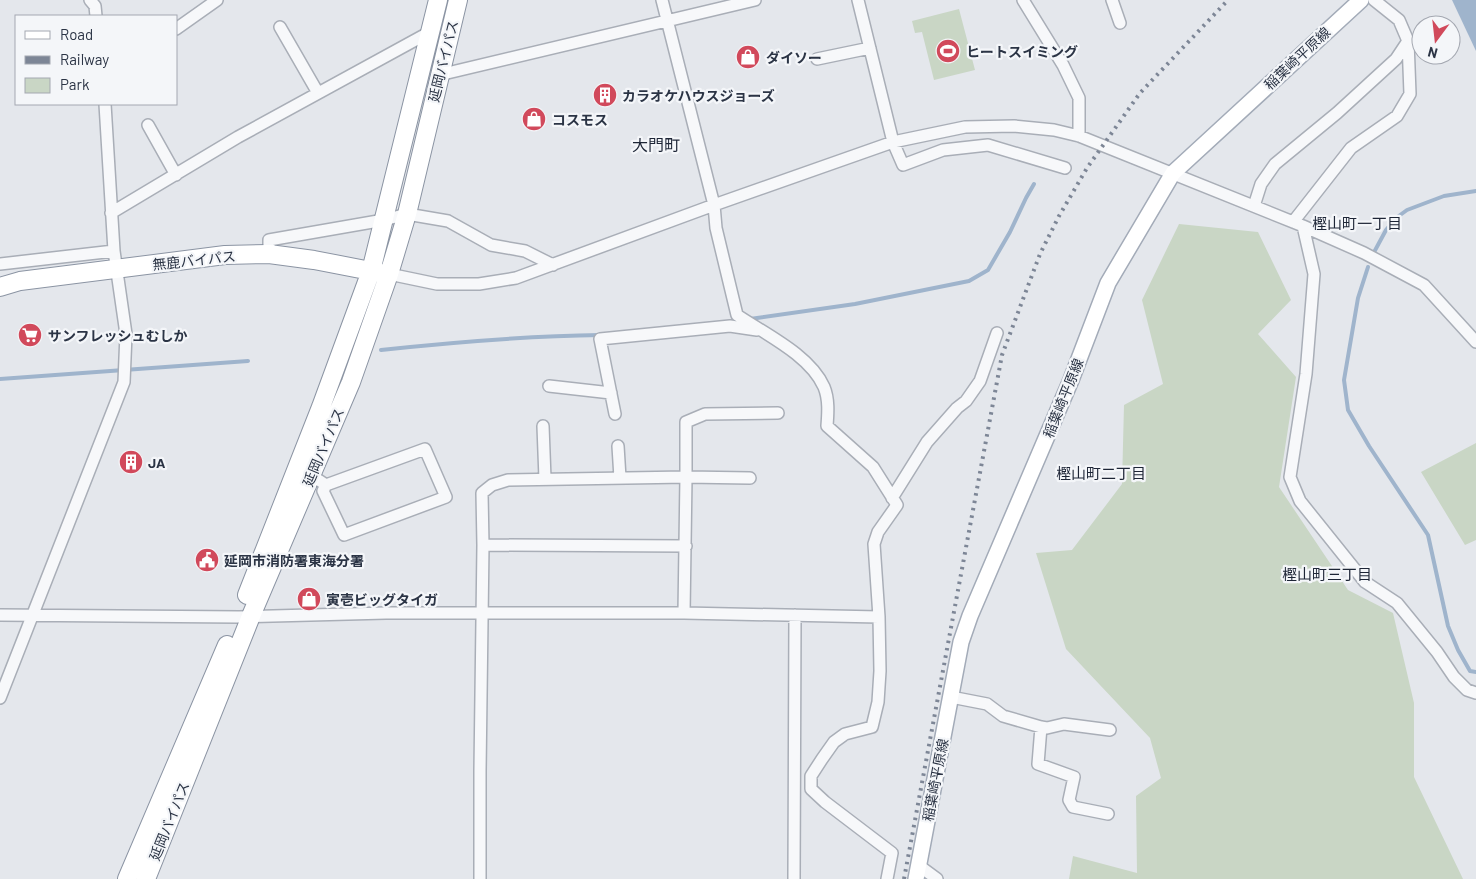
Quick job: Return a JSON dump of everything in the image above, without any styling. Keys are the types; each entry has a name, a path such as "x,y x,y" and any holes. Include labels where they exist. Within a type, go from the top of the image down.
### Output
{"highway":[{"name":"延岡バイパス","path":"146,879 372,271 438,0"},
{"name":"延岡バイパス","path":"127,879 245,616 318,480 389,274 407,214 458,0"},
{"name":"無鹿バイパス","path":"0,288 20,281 225,255 269,254 389,274"}],"main road":[{"name":"稲葉崎平原線","path":"917,872 961,642 970,616 1071,380 1108,283 1173,173 1360,1"}],"street":[{"path":"90,0 95,6 96,15"},
{"path":"178,28 216,0"},
{"path":"662,0 714,204 716,228 737,315 804,361 817,376 824,388 828,409 828,426 873,468 897,505 878,532 874,544 879,617 880,671 878,702 872,727 845,734 834,742 811,776 811,789 825,802 892,853 887,879"},
{"path":"439,75 755,0"},
{"path":"858,0 893,142 903,165 943,150 988,146 1065,168"},
{"path":"1024,0 1063,65 1079,98 1079,136"},
{"path":"1112,0 1120,23"},
{"path":"1298,224 1351,148 1397,116 1410,94 1408,41 1399,20 1374,0"},
{"path":"280,27 318,94"},
{"path":"112,213 238,137 430,32"},
{"path":"1254,206 1261,184 1275,164 1337,113 1396,59 1408,41"},
{"path":"817,59 870,48"},
{"path":"0,698 124,382 126,334 114,251 105,105"},
{"path":"148,125 176,174"},
{"path":"389,274 437,284 479,284 516,278 714,204 893,142 965,127 1014,126 1054,130 1079,136 1298,224 1364,253 1424,285 1476,342"},
{"path":"269,254 269,240 384,220 407,214 448,221 491,245 525,251 552,265"},
{"path":"1298,224 1314,274 1306,374 1290,477 1300,501 1365,582 1397,603 1454,677 1472,692 1476,702"},
{"path":"0,264 114,251"},
{"path":"614,414 600,339 730,326 757,328"},
{"path":"892,498 927,442 957,408 966,401 980,380 997,333"},
{"path":"549,386 611,393"},
{"path":"684,613 686,422 704,414 778,413"},
{"path":"543,426 545,479"},
{"path":"618,446 620,478"},
{"path":"425,449 446,497 344,535 318,480 425,449"},
{"path":"480,879 482,493 492,485 508,480 686,477 750,478"},
{"path":"483,545 686,546"},
{"path":"0,615 245,616 684,613 879,617"},
{"path":"794,879 795,615"},
{"path":"951,696 987,704 1003,716 1040,728 1064,724 1110,730"},
{"path":"1040,728 1038,764 1074,777 1069,800 1073,807 1108,814"},
{"path":"917,872 937,879"}],"green space":[{"name":"ヒートスイミング","path":"959,9 975,70 934,80 922,32 915,33 912,21"},
{"path":"1179,224 1258,232 1291,300 1258,334 1296,377 1279,487 1348,590 1393,613 1414,703 1414,777 1463,879 1069,879 1073,856 1137,873 1136,796 1161,778 1150,738 1066,649 1036,553 1072,550 1122,484 1124,405 1163,384 1142,300"},
{"path":"1476,443 1476,540 1465,545 1421,472"}],"water":[{"path":"1452,0 1476,0 1476,51 1461,19 1461,15 1459,15"}],"waterway":[{"path":"750,319 855,304 969,281 988,270 1034,184"},
{"path":"1372,256 1386,230 1396,218 1407,210 1444,196 1476,191"},
{"path":"1368,267 1358,298 1344,380 1348,410 1369,446 1428,535 1448,626 1458,650 1470,671 1476,672"},
{"path":"381,350 491,340 601,335"},
{"path":"0,379 248,361"}],"railway":[{"path":"904,879 1002,355 1040,254 1059,216 1087,168 1140,93 1228,0"}],"place":[{"name":"ヒートスイミング","path":"948,51"},
{"name":"ダイソー","path":"748,57"},
{"name":"カラオケハウスジョーズ","path":"605,95"},
{"name":"コスモス","path":"534,119"},
{"name":"サンフレッシュむしか","path":"30,335"},
{"name":"JA","path":"131,462"},
{"name":"延岡市消防署東海分署","path":"207,560"},
{"name":"寅壱ビッグタイガ","path":"309,599"}],"district":[{"name":"大門町","path":"656,144"},
{"name":"樫山町一丁目","path":"1357,223"},
{"name":"樫山町二丁目","path":"1101,473"},
{"name":"樫山町三丁目","path":"1327,574"}]}
